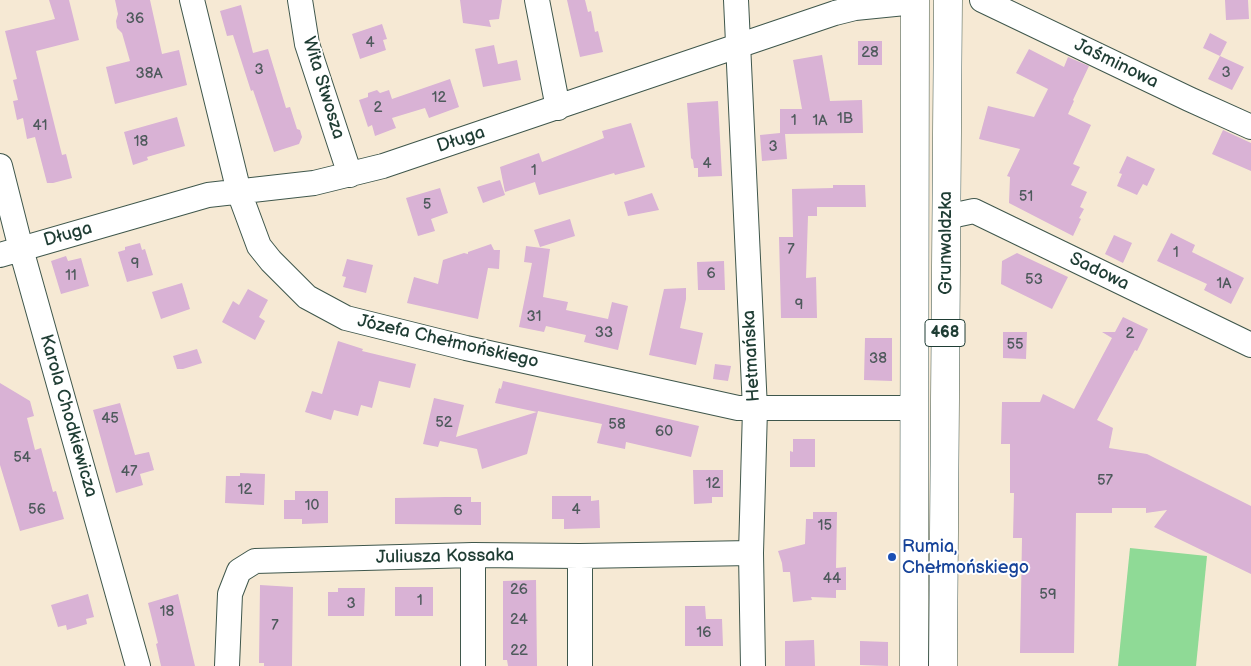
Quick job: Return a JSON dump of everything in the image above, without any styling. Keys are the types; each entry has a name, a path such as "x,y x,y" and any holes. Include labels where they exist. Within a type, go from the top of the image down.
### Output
{"main road":[{"name":"Grunwaldzka","path":"943,666 948,0"},
{"name":"Grunwaldzka","path":"914,666 915,1"}],"street":[{"name":"Józefa Chełmońskiego","path":"192,0 239,192 259,246 270,261 307,297 346,318 476,350 738,408 914,408"},
{"name":"Wita Stwosza","path":"300,0 307,44 350,174"},
{"path":"537,0 558,108"},
{"name":"Hetmańska","path":"736,0 755,409 751,553 752,666"},
{"name":"Jaśminowa","path":"982,0 1189,100 1251,127"},
{"name":"Długa","path":"11,252 208,195 314,184 383,166 835,13 855,8 915,1"},
{"name":"Karola Chodkiewicza","path":"0,166 11,252 138,666"},
{"name":"Sadowa","path":"946,217 974,211 1251,345"},
{"name":"Juliusza Kossaka","path":"227,666 230,594 239,571 255,561 473,555 580,556 751,553"},
{"path":"473,555 473,666"},
{"path":"580,556 580,666"}],"green space":[{"path":"1130,548 1207,556 1196,666 1118,666"}],"building":[{"path":"49,0 69,0 79,40 36,51 62,155 66,154 72,178 53,183 47,183 35,137 27,139 23,118 17,120 13,101 18,100 13,80 17,79 5,31 55,19"},
{"path":"115,0 150,0 162,54 179,50 187,85 115,104 106,67 130,61 122,33 117,28 118,14"},
{"path":"460,0 502,0 499,19 489,20 491,27 463,23"},
{"path":"567,0 585,0 588,12 591,11 595,32 598,31 603,52 580,57"},
{"path":"1225,0 1248,0 1249,19 1226,20"},
{"path":"241,5 253,53 268,49 286,108 290,107 297,129 300,130 302,137 299,144 274,152 253,90 251,91 233,35 227,36 220,11"},
{"path":"382,24 387,39 383,40 386,50 360,59 352,34"},
{"path":"1210,33 1227,42 1220,56 1203,48"},
{"path":"858,41 882,41 882,65 858,65"},
{"path":"494,45 498,64 517,60 521,80 483,87 475,49"},
{"path":"1029,49 1064,67 1068,57 1089,66 1068,114 1091,125 1073,164 1080,167 1071,185 1087,192 1080,207 1084,209 1079,218 1081,219 1073,236 1009,203 1010,177 1007,176 1020,149 979,139 988,106 1034,117 1048,89 1016,73"},
{"path":"822,55 830,101 862,100 863,133 785,134 787,159 762,161 760,135 780,133 780,109 802,109 793,60"},
{"path":"1220,56 1244,67 1232,90 1208,79"},
{"path":"450,79 459,107 429,118 425,108 392,118 396,128 375,136 372,125 368,127 359,100 368,97 368,93 377,90 380,93 389,90 392,99"},
{"path":"718,101 722,176 698,177 698,168 694,168 691,158 687,103"},
{"path":"177,117 185,146 147,157 148,160 133,165 124,132"},
{"path":"631,123 645,167 615,175 614,173 539,195 535,182 505,192 500,167 539,153 542,162 604,138 602,131"},
{"path":"1223,130 1251,143 1251,171 1212,154"},
{"path":"1127,156 1155,169 1147,186 1143,184 1137,195 1117,186 1122,174 1119,173"},
{"path":"500,180 505,195 483,203 477,187"},
{"path":"833,185 865,185 866,207 817,207 817,216 808,216 806,278 816,277 817,318 781,318 779,237 793,237 792,189 833,188"},
{"path":"440,188 448,213 431,219 435,231 418,236 406,198"},
{"path":"652,193 659,210 628,216 624,202"},
{"path":"570,219 575,236 540,247 534,230"},
{"path":"1171,233 1195,245 1192,252 1244,278 1231,304 1204,290 1207,284 1157,261"},
{"path":"1114,235 1132,243 1123,263 1105,254"},
{"path":"140,243 142,250 145,249 153,275 127,282 118,252 125,250 125,247"},
{"path":"491,244 494,250 500,250 499,269 488,268 478,319 407,303 414,277 438,284 443,260 464,253 468,254 468,252"},
{"path":"526,246 550,249 543,297 568,302 566,310 608,319 612,302 628,306 618,350 584,342 586,335 546,326 544,332 519,327 532,263 524,262"},
{"path":"1017,253 1068,277 1052,309 1001,284 1002,261"},
{"path":"66,256 68,261 81,258 89,286 61,294 51,261"},
{"path":"347,259 373,265 366,293 343,287 346,277 342,276"},
{"path":"724,261 725,290 698,290 697,262"},
{"path":"182,283 190,309 161,319 152,292"},
{"path":"686,288 686,299 680,328 703,333 696,365 649,355 664,289"},
{"path":"248,289 268,300 259,317 265,321 255,340 222,322 233,301 239,305"},
{"path":"1123,317 1148,329 1097,420 1113,428 1109,448 1147,454 1251,506 1251,574 1154,527 1167,510 1146,513 1146,508 1112,508 1112,513 1076,513 1074,653 1020,653 1022,538 1013,538 1014,493 1010,493 1010,444 1001,444 1002,402 1040,402 1043,394 1074,409 1112,338 1102,332 1115,332"},
{"path":"1003,332 1027,332 1026,359 1003,358"},
{"path":"865,338 892,338 892,381 864,380"},
{"path":"338,341 363,349 362,351 416,364 410,388 379,381 372,408 361,405 358,416 334,410 331,420 305,412 312,391 322,394"},
{"path":"197,349 202,363 177,369 173,356"},
{"path":"715,364 731,366 728,381 713,379"},
{"path":"503,381 699,426 691,457 626,442 625,449 597,443 602,424 538,411 527,454 482,469 477,449 440,441 438,447 423,444 434,398 464,405 456,437 537,412 495,403"},
{"path":"0,383 30,401 34,416 27,418 35,450 41,448 53,492 56,491 64,519 20,531 0,465"},
{"path":"120,403 135,455 149,452 154,470 140,474 143,485 116,493 93,410"},
{"path":"793,439 815,439 815,467 790,467 790,451 793,452"},
{"path":"693,470 723,470 723,497 712,497 712,503 694,504"},
{"path":"240,473 265,474 264,505 225,503 226,476 240,476"},
{"path":"295,491 328,491 328,523 302,524 302,519 284,519 284,500 295,500"},
{"path":"552,496 591,496 591,501 599,500 600,528 564,529 564,519 552,519"},
{"path":"471,497 471,502 481,502 481,525 395,524 395,498"},
{"path":"813,512 837,512 836,568 846,567 846,590 836,590 836,598 811,597 812,600 793,602 790,572 783,572 778,551 805,544 806,519 813,519"},
{"path":"536,580 537,666 508,666 507,660 503,660 503,581"},
{"path":"260,585 293,587 292,666 264,666 264,663 259,663"},
{"path":"395,587 433,587 433,616 395,616"},
{"path":"338,588 365,588 364,616 328,616 328,592 338,592"},
{"path":"88,594 94,617 86,619 87,624 67,630 66,625 58,627 51,605"},
{"path":"178,594 195,666 161,666 156,644 158,643 148,603"},
{"path":"685,606 705,606 706,619 722,619 723,646 685,646"},
{"path":"814,640 815,666 785,666 785,641"},
{"path":"860,641 888,642 888,666 860,665"}],"place":[{"name":"Rumia, Chełmońskiego","path":"892,557"}]}
